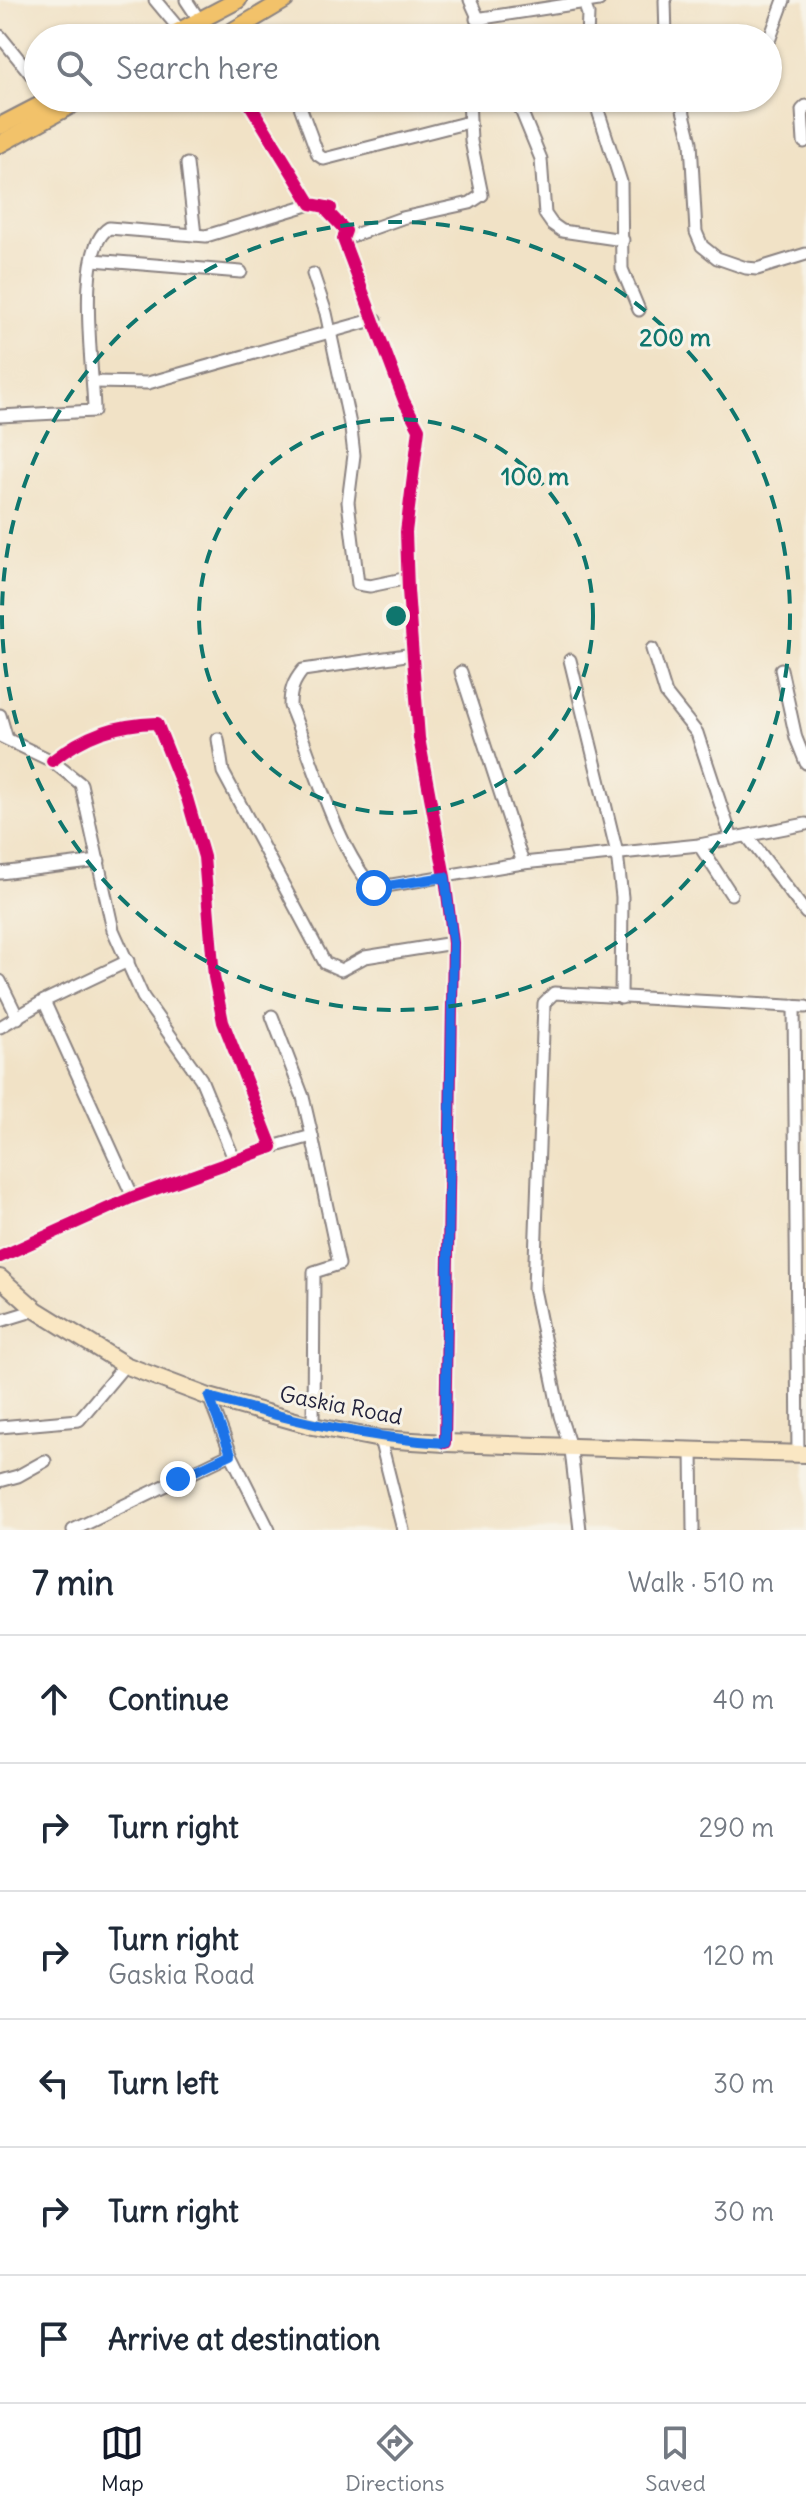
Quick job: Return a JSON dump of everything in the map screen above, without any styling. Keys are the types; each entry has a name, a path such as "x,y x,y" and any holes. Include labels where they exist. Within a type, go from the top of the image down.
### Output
{"main road":[{"path":"194,24 238,0"},
{"path":"245,24 285,0"},
{"path":"0,126 30,112"},
{"path":"0,144 40,112"},
{"name":"Gaskia Road","path":"0,1278 36,1310 125,1365 209,1397 313,1426 380,1439 445,1443 571,1450 802,1454"}],"street":[{"path":"155,0 168,24"},
{"path":"186,0 200,21"},
{"path":"470,0 480,24"},
{"path":"476,19 599,0"},
{"path":"665,0 666,24"},
{"path":"775,24 784,0"},
{"path":"584,3 588,24"},
{"path":"0,36 24,66"},
{"path":"804,142 802,110 806,106"},
{"path":"255,112 311,204"},
{"path":"302,112 318,155 324,159 469,122"},
{"path":"343,239 402,218 470,203 482,195 469,112"},
{"path":"522,112 541,159 545,214 552,224 562,231 623,240"},
{"path":"598,112 621,182 622,269 639,310"},
{"path":"684,112 691,142 696,232 702,246 717,258 746,268 806,254"},
{"path":"187,164 195,235"},
{"path":"0,416 94,411 88,317 93,260 99,236 109,228 195,235 228,232 311,204 331,208 328,212 346,231 343,239 376,319 389,362 419,429 406,532 413,654 423,768 445,877 453,943 445,1443"},
{"path":"93,260 241,272"},
{"path":"313,274 326,313 354,455 348,502 358,584 370,586 408,578"},
{"path":"93,382 148,383 376,319"},
{"path":"652,649 666,694 697,733 732,839"},
{"path":"413,654 303,670 294,680 290,706 340,828 374,888 523,863 699,845 806,824"},
{"path":"570,660 617,853 622,897 621,998"},
{"path":"781,669 796,738 806,763"},
{"path":"461,672 523,863"},
{"path":"0,715 4,738 52,761 81,784 113,930 143,997 201,1079 234,1159"},
{"path":"52,761 84,738 103,731 157,723 187,798 204,857 214,977 223,1022 272,1147"},
{"path":"218,739 223,772 325,963 341,970 365,957 453,943"},
{"path":"747,836 806,913"},
{"path":"699,845 731,894"},
{"path":"0,873 99,861"},
{"path":"0,1027 44,1001 128,961"},
{"path":"0,981 18,1018"},
{"path":"580,1530 571,1450 560,1416 534,1289 542,1009 554,993 800,1006 802,1454"},
{"path":"44,1001 133,1197"},
{"path":"272,1016 303,1097 339,1264 314,1272 313,1426"},
{"path":"0,1257 133,1197 234,1159 312,1136"},
{"path":"0,1321 36,1310"},
{"path":"0,1427 79,1420 125,1365"},
{"path":"209,1397 231,1454 269,1530"},
{"path":"380,1439 403,1530"},
{"path":"692,1450 693,1530"},
{"path":"73,1530 231,1454"},
{"path":"0,1481 18,1476 45,1461"}],"cycle path":[{"path":"255,112 311,204 331,208 328,212 346,231 343,239 404,401 419,429 406,532 408,590 419,738 445,877 453,943 445,1443"},
{"path":"0,1257 133,1197 272,1147 223,1022 214,977 204,857 187,798 157,723 101,733 76,744 52,761"}],"route":[{"path":"178,1479 231,1454 209,1397 313,1426 380,1439 445,1443 453,943 445,877 374,888"}]}
